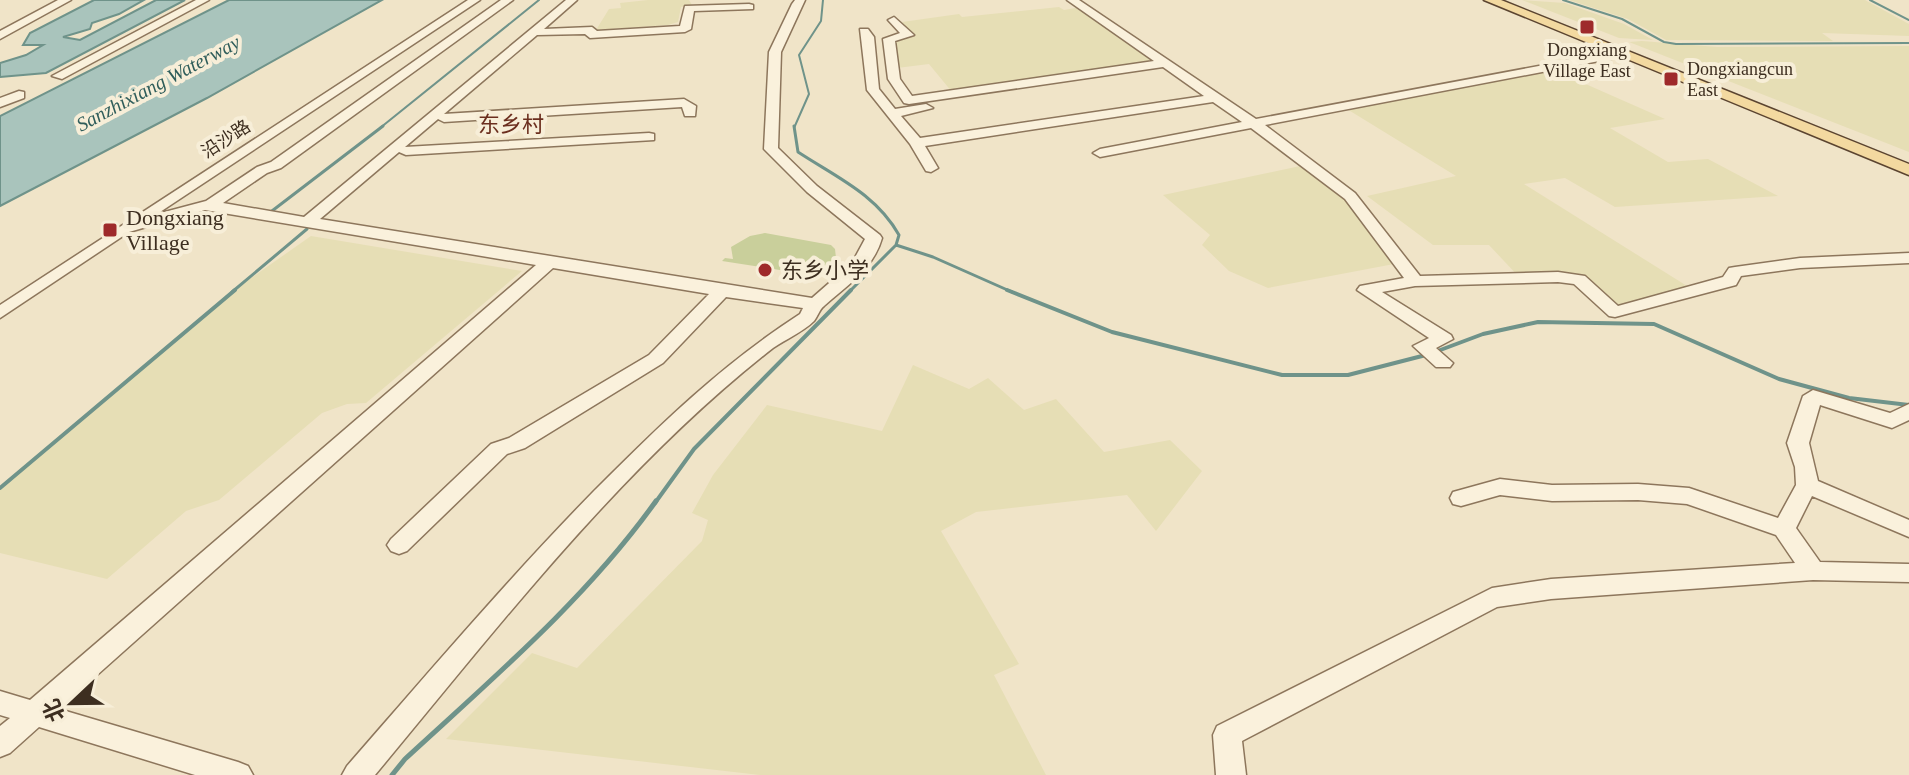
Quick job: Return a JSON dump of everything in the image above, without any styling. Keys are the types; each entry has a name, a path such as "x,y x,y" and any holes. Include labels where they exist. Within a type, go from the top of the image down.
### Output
{"main road":[{"path":"1490,0 1909,170"},
{"path":"1511,0 1909,160"}],"street":[{"path":"0,36 66,0"},
{"path":"58,76 204,0"},
{"name":"沿沙路","path":"0,313 123,229 475,0"},
{"path":"123,229 207,205 262,170 276,165 508,0"},
{"path":"312,224 572,0"},
{"path":"312,224 406,151 580,0"},
{"path":"541,33 592,30 590,35 685,29 689,8 749,7 743,0"},
{"path":"357,775 533,569 682,414 768,343 807,317 813,306 862,263 872,249 874,238 812,189 771,149 775,52 784,40 789,14 800,0"},
{"path":"1072,0 1254,124 1350,196 1415,281"},
{"path":"894,20 908,35 889,39 894,79 909,100 1173,68"},
{"path":"864,31 868,37 872,87 916,143 931,168"},
{"path":"1100,153 1620,53"},
{"path":"892,113 1173,68"},
{"path":"872,87 898,85"},
{"path":"916,143 1216,98"},
{"path":"444,118 684,103 689,106 690,113"},
{"path":"406,151 649,137"},
{"path":"196,182 207,205"},
{"path":"207,205 722,291 804,301 813,306"},
{"path":"0,744 550,262"},
{"path":"1443,363 1422,346 1444,339 1366,290 1415,281 1558,277 1579,280 1615,312 1730,281 1735,272 1800,263 1905,262"},
{"path":"399,545 499,449 517,443 656,359 722,291"},
{"path":"1784,529 1807,485 1806,467 1798,443 1813,396 1892,421 1909,411"},
{"path":"1807,485 1909,529"},
{"path":"1461,498 1500,487 1552,493 1638,492 1689,496 1784,529 1813,571"},
{"path":"1231,775 1227,735 1492,598 1551,589 1813,571 1909,573"},
{"path":"0,703 238,775"}],"shaded area":[{"path":"689,0 692,5 681,7 678,22 668,25 596,30 609,9 621,8 620,3"},
{"path":"1522,0 1565,3 1624,24 1653,40 1619,38"},
{"path":"1569,0 1865,0 1909,24 1909,36 1822,33 1833,41 1666,40 1628,19"},
{"path":"1059,7 1064,10 1081,7 1157,62 952,92 929,64 897,68 893,39 913,35 902,22 959,14 962,17"},
{"path":"1629,42 1717,47 1909,46 1909,152"},
{"path":"1547,67 1665,119 1610,128 1668,162 1708,159 1778,196 1615,207 1565,178 1524,184 1695,291 1615,312 1579,280 1519,277 1489,245 1433,245 1367,196 1456,176 1342,106"},
{"path":"1305,165 1345,196 1394,264 1268,288 1229,271 1202,245 1210,235 1163,195"},
{"path":"311,236 522,271 366,403 347,404 322,413 219,500 186,511 107,579 0,553 0,488 244,283"},
{"path":"913,365 969,389 988,378 1024,410 1056,399 1104,452 1170,440 1202,471 1156,531 1127,495 976,512 941,531 1019,664 994,675 1046,775 760,775 446,739 532,653 577,668 702,541 708,520 692,513 713,475 767,405 882,431"}],"green space":[{"path":"765,233 831,245 836,258 828,267 812,275 722,261 725,258 733,259 731,247 750,236"}],"water":[{"path":"94,0 144,0 119,14 92,23 90,29 63,37 80,40 156,0 185,0 46,73 0,77 0,63 26,55 43,45 23,45 30,33"},
{"name":"Sanzhixiang Waterway","path":"229,0 382,0 207,98 0,206 0,116"}],"waterway":[{"path":"380,128 539,0"},
{"path":"794,127 809,94 799,55 821,21 823,0"},
{"path":"1563,0 1622,19 1664,42 1676,44 1909,43"},
{"path":"1870,0 1909,20"},
{"path":"268,214 383,126"},
{"path":"794,127 798,152 879,208 899,235 896,245"},
{"path":"232,292 307,229"},
{"path":"851,290 896,245"},
{"path":"896,245 933,257 1012,292"},
{"path":"0,488 235,290"},
{"path":"655,503 694,449 851,290"},
{"path":"1007,290 1012,292"},
{"path":"1012,292 1112,332 1282,375 1348,375 1426,355"},
{"path":"1435,352 1483,334 1538,322 1654,324 1779,379 1849,398 1909,405"},
{"path":"392,775 405,759 505,668 569,604 629,537 656,501"}],"place":[{"name":"Dongxiang Village East","path":"1587,27"},
{"name":"Dongxiangcun East","path":"1671,79"},
{"name":"Dongxiang Village","path":"110,230"},
{"name":"东乡小学","path":"765,270"}],"district":[{"name":"东乡村","path":"511,124"}]}
